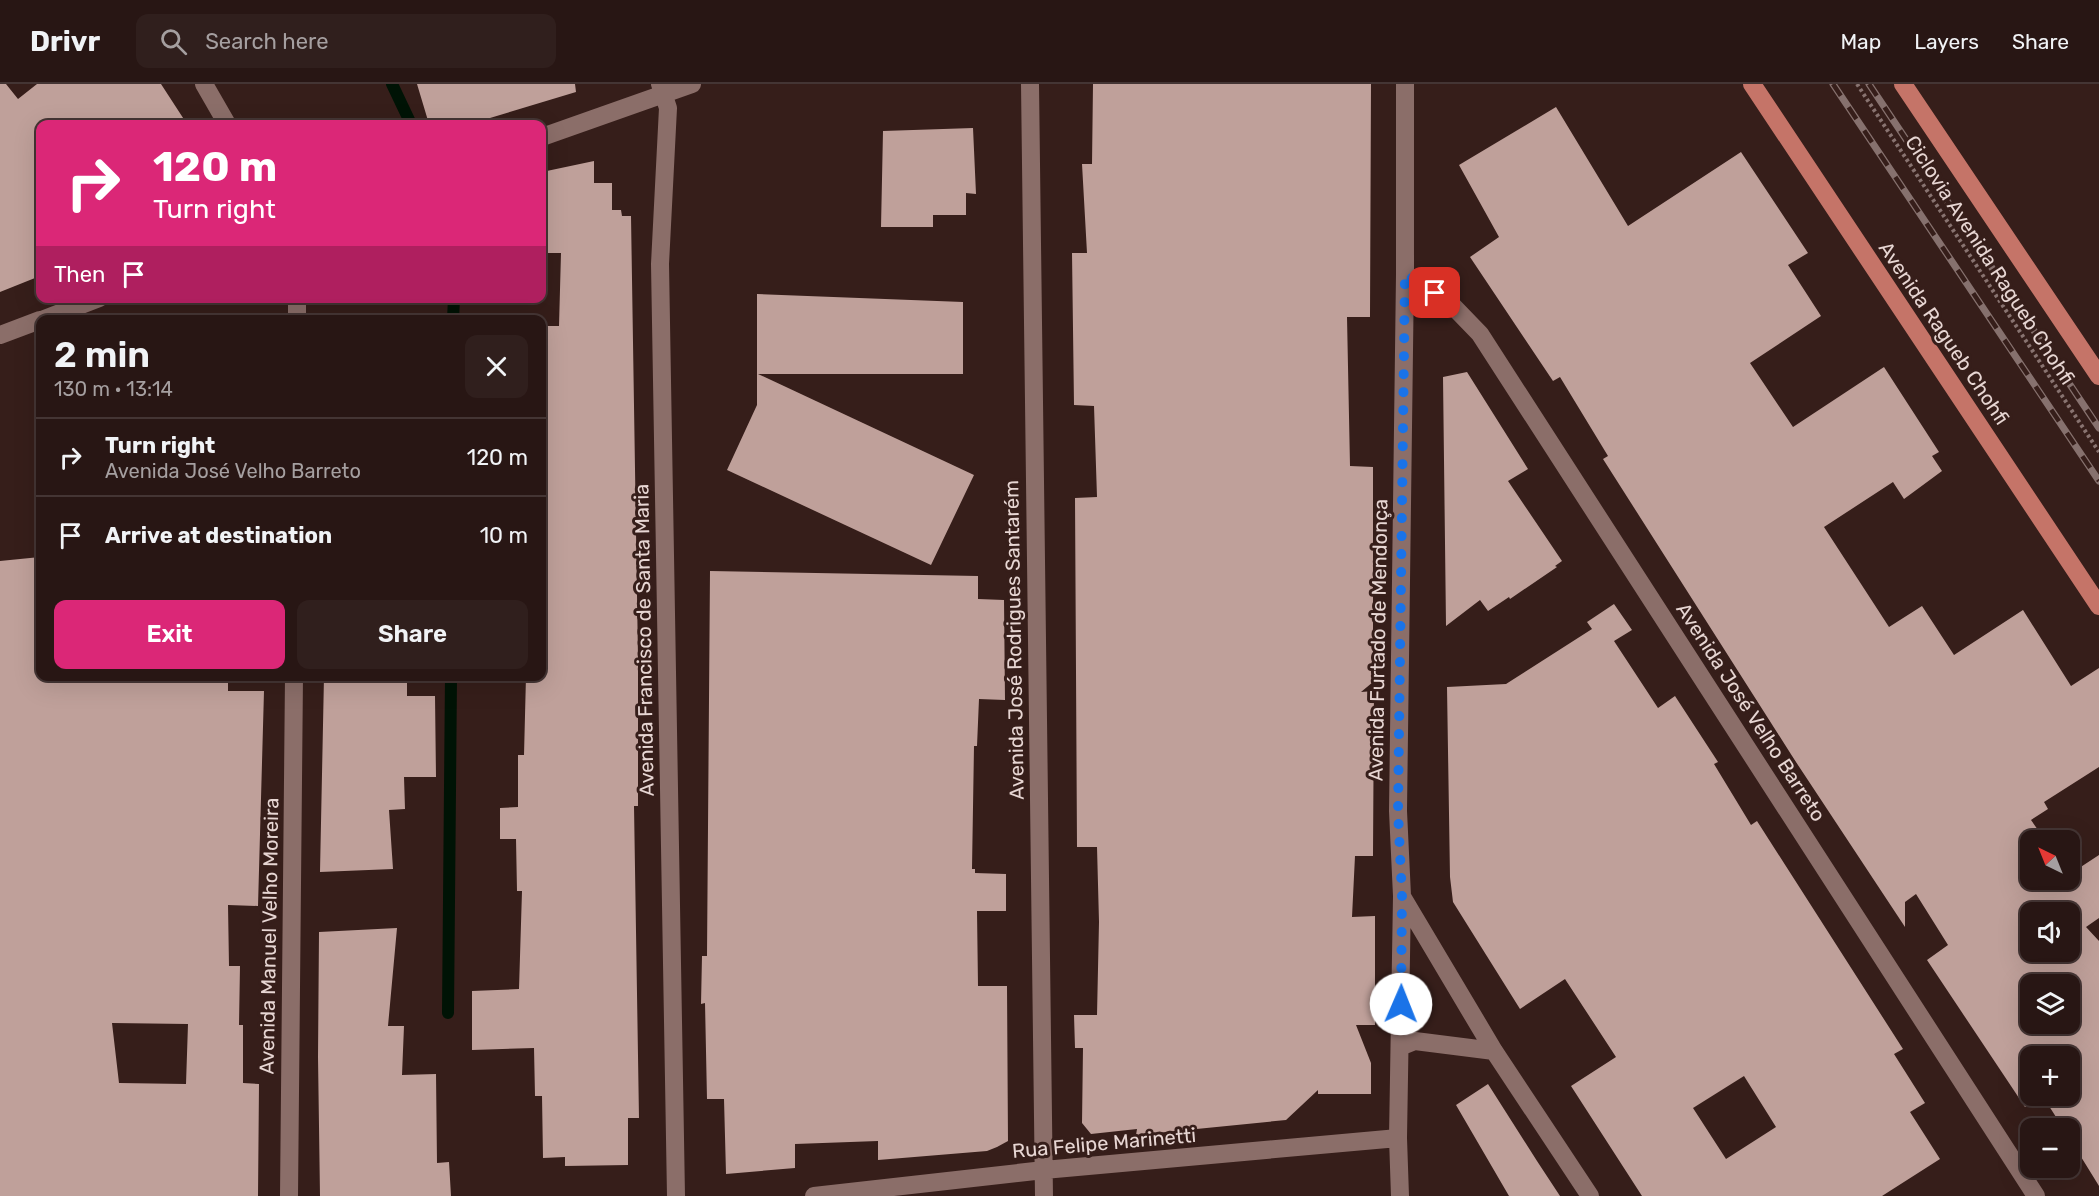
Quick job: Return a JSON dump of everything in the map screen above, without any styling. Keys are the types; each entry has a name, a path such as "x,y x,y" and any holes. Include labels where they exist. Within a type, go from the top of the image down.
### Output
{"highway":[{"name":"Avenida Ragueb Chohfi","path":"1752,84 2099,606"},
{"path":"1903,84 2099,376"}],"street":[{"path":"204,84 225,120"},
{"path":"546,135 662,89 692,84"},
{"name":"Avenida José Rodrigues Santarém","path":"1030,84 1044,1196"},
{"name":"Avenida Furtado de Mendonça","path":"1400,1196 1398,1138 1402,896 1398,811 1405,274 1405,84"},
{"name":"Avenida Francisco de Santa Maria","path":"662,89 668,108 660,264 676,1196"},
{"name":"Avenida José Velho Barreto","path":"1405,274 1450,303 1480,334 2036,1196"},
{"path":"54,315 86,303"},
{"path":"0,335 36,322"},
{"name":"Avenida Manuel Velho Moreira","path":"289,1196 294,681"},
{"path":"1402,896 1494,1051 1590,1196"},
{"path":"1400,1047 1415,1041 1494,1051"},
{"name":"Rua Felipe Marinetti","path":"814,1196 1044,1170 1398,1138"}],"path":[{"name":"Ciclovia Avenida Ragueb Chohfi","path":"1857,84 2099,452"}],"building":[{"path":"0,84 6,84 18,99 37,84 161,84 184,120 36,120 36,278 0,292"},
{"path":"417,84 575,84 576,92 483,120 428,120"},
{"path":"1093,84 1371,84 1370,317 1347,317 1350,466 1373,467 1373,682 1361,692 1374,691 1373,856 1355,856 1352,917 1375,916 1375,1025 1356,1025 1371,1063 1371,1094 1318,1094 1318,1090 1286,1120 1136,1135 1137,1129 1091,1134 1082,1123 1083,1048 1075,1048 1074,1015 1097,1015 1099,922 1097,847 1077,847 1075,498 1097,497 1094,406 1074,405 1072,253 1087,253 1082,164 1092,164"},
{"path":"1556,107 1628,226 1741,152 1808,253 1788,265 1821,316 1750,363 1793,427 1884,367 1939,452 1932,456 1942,471 1904,499 1893,482 1824,527 1889,627 1922,606 1954,655 2023,610 2071,686 2099,668 2099,767 2044,802 2048,809 2031,820 2038,830 2020,830 2020,890 2080,890 2080,867 2099,855 2099,918 2086,927 2099,941 2099,1186 2080,1155 2080,1118 2057,1118 2049,1106 2080,1106 2080,1046 2020,1046 2020,1100 1927,960 1948,945 1916,894 1905,902 1905,927 1794,759 1603,459 1608,456 1560,377 1553,381 1470,257 1499,237 1459,165"},
{"path":"973,128 976,194 966,193 966,215 933,215 933,227 881,227 883,131"},
{"path":"594,161 594,183 612,183 612,210 621,210 622,216 631,216 638,658 638,806 634,806 639,1118 628,1118 628,1165 565,1166 565,1157 543,1158 542,1096 535,1096 534,1048 472,1050 472,991 519,989 522,891 517,891 516,839 500,839 500,808 518,807 518,755 524,755 526,681 546,681 546,326 559,326 561,253 546,253 546,171"},
{"path":"757,294 963,302 963,374 758,374 974,475 931,565 727,470 757,405"},
{"path":"1467,372 1528,469 1508,481 1562,561 1555,566 1557,567 1510,599 1509,597 1488,611 1480,600 1446,626 1443,377"},
{"path":"36,557 36,681 228,681 228,691 264,691 258,906 228,905 229,966 240,966 239,1025 243,1025 243,1083 259,1084 258,1196 0,1196 0,561","holes":["112,1023 188,1024 186,1084 119,1083"]},
{"path":"710,571 978,576 978,599 1004,600 1005,700 979,699 977,746 974,746 972,869 975,869 975,873 1006,874 1006,911 977,911 978,986 1007,986 1008,1141 997,1147 987,1151 878,1160 878,1141 795,1144 795,1168 726,1174 724,1099 707,1099 705,1003 701,1004 702,956 707,956"},
{"path":"1614,604 1632,630 1614,641 1658,708 1675,696 1718,762 1714,764 1751,825 1757,821 1903,1049 1894,1054 1925,1103 1910,1112 1940,1159 1882,1196 1642,1196 1571,1086 1616,1057 1565,979 1520,1009 1453,902 1450,877 1447,687 1506,684 1592,629 1587,622","holes":["1744,1076 1776,1127 1726,1159 1693,1108"]},
{"path":"324,681 407,681 407,696 435,696 436,777 404,777 405,809 389,810 393,869 320,872"},
{"path":"397,928 388,1026 404,1026 402,1075 436,1074 437,1163 449,1162 451,1196 320,1196 319,932"},
{"path":"1488,1084 1560,1196 1509,1196 1456,1105"}],"waterway":[{"path":"392,84 409,120"},
{"path":"453,315 454,303"},
{"path":"448,1013 451,681"}],"railway":[{"path":"1833,84 2099,481"},
{"path":"1869,84 2099,428"}],"route":[{"path":"1401,1004 1402,896 1398,811 1405,274 1435,293"}]}
